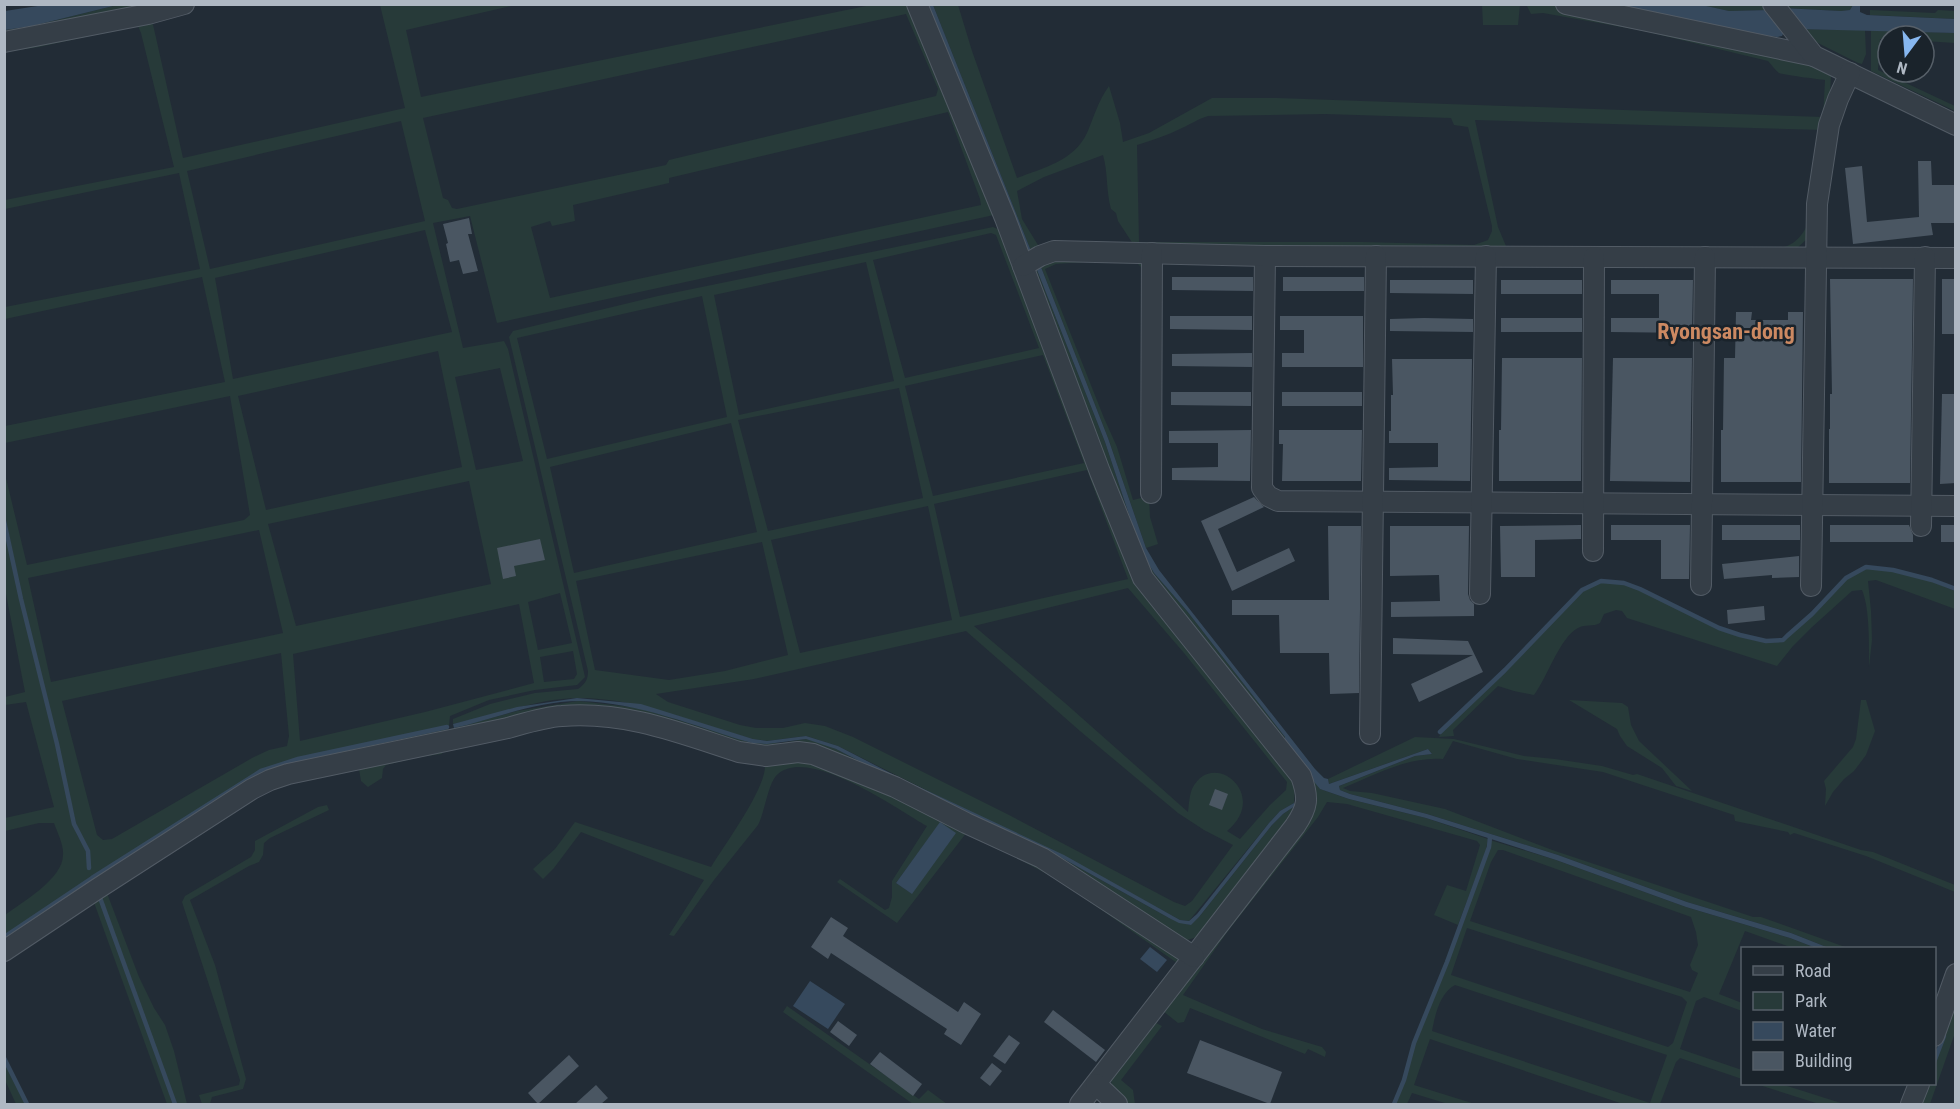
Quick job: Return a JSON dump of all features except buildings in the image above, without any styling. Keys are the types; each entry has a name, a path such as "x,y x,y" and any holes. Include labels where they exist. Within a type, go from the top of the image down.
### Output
{"street":[{"path":"4,42 148,15 184,4"},
{"path":"917,4 1023,266 1104,482 1143,578 1301,776 1306,790 1306,805 1303,814 1194,957 1106,1097 1080,1104"},
{"path":"1566,4 1814,57 1956,125"},
{"path":"1773,4 1814,57"},
{"path":"1810,586 1817,204 1829,125 1850,73"},
{"path":"1023,266 1054,251 1265,256 1956,258"},
{"path":"1151,493 1152,253"},
{"path":"1265,256 1263,488 1268,496 1278,501 1956,506"},
{"path":"1370,734 1376,256"},
{"path":"1480,594 1486,256"},
{"path":"1593,551 1594,257"},
{"path":"1701,585 1705,257"},
{"path":"1921,526 1925,258"},
{"path":"4,951 252,789 270,780 288,774 498,730 537,719 582,715 638,720 755,755 798,752 813,754 832,761 895,787 1042,858 1194,957"},
{"path":"1936,1033 1956,974"},
{"path":"1911,1104 1917,1085"}],"green space":[{"path":"1768,4 1769,10 1729,11 1697,5"},
{"path":"117,5 175,5 5,40 5,30 32,26"},
{"path":"380,5 516,5 406,30 421,97 871,5 911,5 994,215 497,323 470,216 433,223 463,348 504,341 508,349 585,677 577,685 535,690 489,700 450,716 449,726 298,758 261,770 91,877 5,935 5,915 49,881 61,864 63,851 54,823 39,823 5,831 5,818 54,807 26,702 5,705 5,697 25,692 5,589 4,526 74,825 86,852 90,868 89,850 76,824 22,599 5,515 5,474 27,565 244,520 250,515 230,396 5,443 5,426 225,382 202,277 5,319 5,307 200,269 179,173 5,209 5,200 174,167 137,24 39,47 5,52 5,46 152,20 183,158 405,108","holes":["906,14 938,89 936,96 669,160 666,165 457,209 452,208 448,200 443,198 423,118","948,112 981,205 550,298 531,227 550,221 552,226 575,221 573,205 669,183 669,178","401,121 425,221 210,269 187,171","425,230 452,332 233,379 215,278","438,351 462,467 266,510 238,396","500,368 523,461 476,470 455,377","469,481 491,584 296,626 268,524","259,530 283,633 51,682 28,578","560,593 572,643 538,650 528,602","519,604 534,683 425,712 300,741 293,654","573,651 577,674 574,679 544,682 540,657","281,653 289,736 287,746 269,750 252,758 112,839 103,840 97,835 62,701"]},
{"path":"933,5 958,5 1017,178 1057,162 1081,143 1109,86 1123,142 1149,133 1212,98 1277,98 1823,117 1825,80 1779,73 1768,61 1644,31 1543,13 1531,14 1527,6 1523,5 1558,5 1767,49 1825,70 1831,75 1829,116 1825,130 1475,120 1498,227 1506,246 1784,247 1800,237 1815,208 1807,239 1796,249 1135,247 1118,221 1116,213 1111,209 1103,155 1044,177 1017,191 1022,219 1041,250 1031,251","holes":["1325,114 1451,118 1454,125 1468,127 1492,226 1488,240 1474,245 1363,242 1139,242 1137,145 1171,133 1204,117"]},
{"path":"1482,5 1520,5 1518,25 1483,25"},
{"path":"1780,5 1853,5 1851,10 1841,11 1782,8"},
{"path":"1870,10 1935,13 1938,10 1955,11 1955,19 1870,15"},
{"path":"1797,29 1865,30 1866,54 1862,64 1808,38"},
{"path":"1871,30 1876,30 1876,73 1871,71"},
{"path":"1936,32 1955,33 1955,43 1936,42"},
{"path":"1898,84 1908,84 1955,106 1955,111"},
{"path":"993,227 1000,230 1130,561 1295,782 1294,803 1280,811 1269,823 1189,921 1180,920 1120,887 838,746 806,736 767,741 753,739 646,707 602,699 579,698 532,704 453,724 453,719 490,704 535,693 578,689 586,682 588,674 509,337 513,331 658,296","holes":["991,233 996,235 1039,348 905,378 873,260","866,262 894,381 739,415 714,295","702,296 727,417 547,459 517,338","1043,355 1084,463 933,496 905,386","899,388 923,498 768,531 738,420","731,423 757,532 574,573 550,467","1087,470 1128,579 960,617 934,504","928,506 952,620 800,653 771,540","762,542 788,655 725,671 669,680 595,670 576,581","1128,588 1184,653 1287,782 1286,790 1240,839 1227,831 1239,817 1243,803 1241,791 1234,781 1223,774 1212,773 1201,777 1192,789 1188,812 1065,703 974,626","966,631 1178,813 1233,845 1192,901 1185,906 853,737 825,726 805,723 783,728 756,728 740,725 668,702 656,694 754,679"]},
{"path":"1060,258 1144,258 1146,272 1137,263 1099,261 1056,264 1045,269 1117,447 1133,500 1149,496 1150,517 1158,544 1146,548 1108,438 1041,267"},
{"path":"1037,270 1105,442 1141,551 1154,573 1187,611 1285,737 1320,789 1349,799 1426,818 1488,839 1458,925 1434,915 1447,885 1466,891 1480,845 1477,841 1347,804 1327,802 1318,817 1228,931 1183,995 1262,1029 1322,1047 1326,1052 1325,1057 1308,1049 1305,1054 1190,1008 1184,1022 1178,1023 1163,1011 1311,807 1151,581 1034,273"},
{"path":"1873,567 1931,581 1955,591 1955,609 1876,580 1868,581 1872,640 1869,667 1868,617 1862,590 1852,591 1793,646 1777,666 1627,618 1622,611 1616,610 1604,614 1600,623 1581,627 1571,633 1534,695 1498,686 1453,730 1454,736 1439,737 1582,591 1600,582 1630,586 1727,632 1753,640 1771,642 1788,637 1847,579"},
{"path":"1569,700 1622,703 1628,707 1631,725 1639,741 1692,791 1676,786 1662,768 1627,746 1617,729"},
{"path":"1861,700 1866,700 1875,731 1866,755 1833,792 1825,806 1824,781 1853,747"},
{"path":"578,701 640,708 752,743 782,743 806,739 819,742 1062,858 1169,918 1190,925 1199,917 1272,825 1295,806 1296,810 1197,937 1184,941 888,781 635,714 451,735 454,728 517,711"},
{"path":"448,728 448,731 299,767 5,945 5,938 92,879 262,772 299,760"},
{"path":"1415,737 1454,739 1524,756 1602,766 1633,775 1637,774 1861,850 1873,852 1955,885 1955,892 1866,856 1794,833 1790,835 1788,832 1735,821 1734,815 1603,772 1517,759 1453,741 1443,759 1405,763 1343,788 1445,809 1555,851 1753,917 1761,917 1845,947 1826,947 1791,933 1687,902 1558,855 1427,814 1340,790 1339,786 1415,756 1432,754 1428,749 1329,784 1328,779"},
{"path":"444,747 442,754 386,765 382,778 368,787 361,781 358,763"},
{"path":"745,760 815,761 1012,850 1182,958 1177,963 1062,882 967,832 897,923 837,882 840,879 885,910 889,908 892,881 927,826 853,783 810,768 792,767 778,774 769,790 758,825 714,880 674,936 669,935 704,880 581,832 543,879 533,869 555,849 575,822 711,867 759,789 765,766","holes":["940,823 911,893 896,883"]},
{"path":"327,805 329,810 264,843 263,855 259,862 190,900 215,965 246,1079 243,1089 212,1097 210,1104 202,1104 199,1095 239,1085 240,1080 182,902 185,896 251,857 255,850 255,841 318,807"},
{"path":"1490,840 1556,860 1686,907 1813,947 1790,947 1745,931 1719,994 1741,1003 1741,1011 1704,997 1696,1001 1680,1049 1741,1070 1741,1079 1680,1058 1676,1062 1660,1104 1623,1104 1430,1039 1414,1085 1475,1104 1448,1104 1412,1093 1407,1104 1395,1104 1405,1080 1415,1043 1448,962 1490,847","holes":["1498,850 1691,917 1698,945 1690,965 1692,970 1698,973 1690,992 1470,921 1491,862","1467,928 1682,997 1687,1002 1673,1043 1668,1047 1451,975","1455,985 1667,1055 1650,1103 1432,1031 1439,1005 1446,993"]},
{"path":"105,888 139,977 165,1025 187,1104 176,1104 99,892"},
{"path":"97,893 173,1104 167,1104 92,897"},
{"path":"1955,1005 1955,1033 1930,1104 1921,1104 1928,1085 1936,1085 1936,1061"},
{"path":"787,1006 919,1099 928,1090 947,1104 913,1104 783,1012"},
{"path":"1156,1023 1162,1026 1121,1080 1133,1090 1135,1104 1125,1104 1112,1088 1111,1079"},
{"path":"4,1061 26,1104 16,1104 5,1080"},
{"path":"1759,1085 1784,1085 1844,1104 1819,1104"}],"water":[{"path":"1697,4 1729,11 1769,10 1784,32 1782,36 1777,37 1734,31 1609,5"},
{"path":"44,5 117,5 32,26 5,30 5,11"},
{"path":"925,5 933,5 1031,251 1026,252"},
{"path":"1853,5 1860,5 1860,12 1867,15 1955,19 1955,33 1936,33 1936,24 1876,24 1876,31 1797,29 1782,8 1850,10"},
{"path":"1041,267 1108,438 1146,548 1159,570 1315,769 1328,779 1329,784 1428,749 1432,754 1415,756 1339,786 1340,790 1427,814 1558,855 1687,902 1791,933 1826,947 1813,947 1686,907 1556,860 1426,818 1349,799 1320,789 1300,765 1285,737 1187,611 1154,573 1141,551 1105,442 1037,270"},
{"path":"577,698 641,704 753,739 767,741 806,736 838,746 896,776 1064,855 1180,920 1189,921 1197,914 1269,823 1280,811 1294,803 1295,806 1272,825 1191,925 1169,918 1062,858 894,779 836,749 806,739 767,744 752,743 667,716 601,702 579,701 531,707 454,728 453,724 517,707"},
{"path":"940,822 956,833 912,894 896,883"},
{"path":"1150,947 1167,960 1157,972 1140,959"},
{"path":"810,981 845,1004 828,1029 793,1006"}],"waterway":[{"path":"4,521 74,824 88,851 89,868"},
{"path":"1440,732 1505,670 1582,590 1601,581 1624,583 1719,628 1766,641 1783,640 1812,614 1846,578 1866,567 1893,570 1956,589"},
{"path":"4,937 92,878 261,771 298,759 447,727"},
{"path":"1394,1104 1404,1080 1414,1043 1447,962 1489,847 1490,837"},
{"path":"99,895 175,1104"},
{"path":"1936,1057 1944,1036"},
{"path":"4,1058 27,1104"}],"district":[{"name":"Ryongsan-dong","path":"1726,331"}]}
